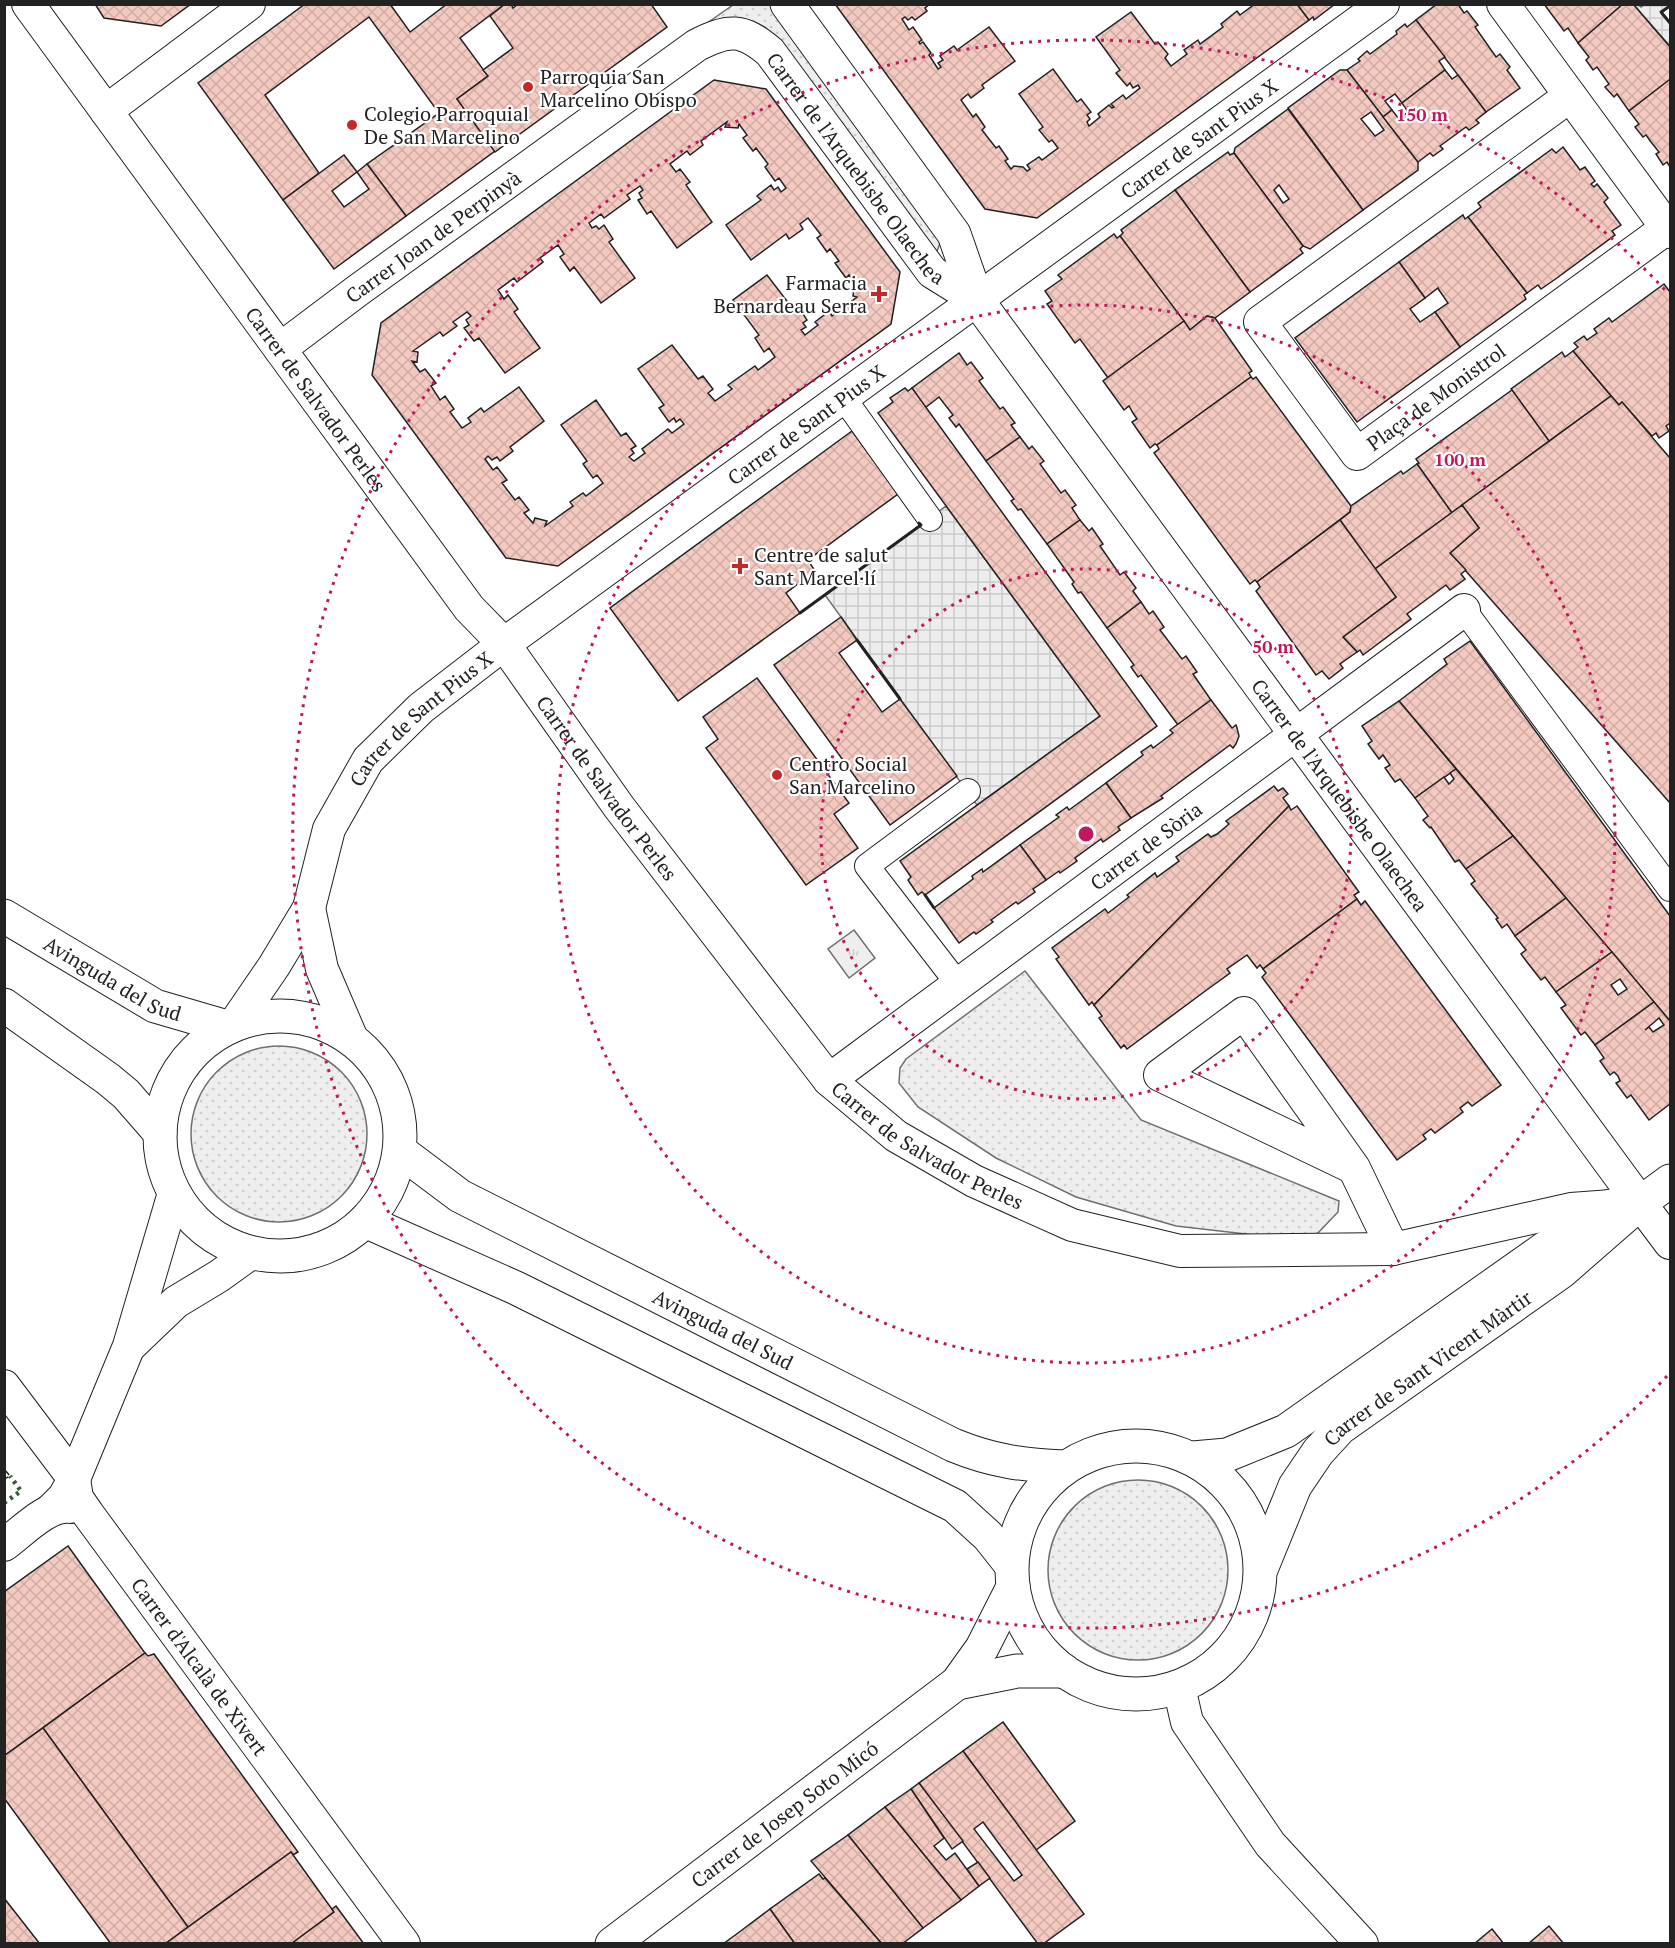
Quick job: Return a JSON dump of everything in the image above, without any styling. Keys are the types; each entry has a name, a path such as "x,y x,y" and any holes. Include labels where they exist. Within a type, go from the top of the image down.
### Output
{"main road":[{"name":"Carrer de l'Arquebisbe Olaechea","path":"787,4 954,234 977,300 1296,734 1626,1204"},
{"name":"Avinguda del Sud","path":"4,916 155,1006 231,1025"},
{"path":"4,1005 117,1086 160,1132"},
{"path":"265,1016 296,1016 325,1024 352,1039 375,1061 391,1088 400,1119 400,1151 396,1171 388,1189 365,1221 346,1237 324,1248 300,1255 251,1253 228,1245 207,1231 188,1214 174,1193 164,1171 159,1146 160,1121 165,1098 175,1076 189,1056 207,1039 231,1025 265,1016"},
{"name":"Avinguda del Sud","path":"400,1151 460,1196 953,1445 981,1457 1025,1465 1064,1467"},
{"name":"Carrer de Sant Vicent Màrtir","path":"1193,1458 1227,1455 1286,1431 1544,1249 1671,1181"},
{"name":"Carrer de Sant Vicent Màrtir","path":"1261,1570 1295,1486 1318,1452 1340,1428 1561,1272 1626,1204"},
{"path":"365,1221 516,1288 955,1506 987,1536 1012,1576"},
{"path":"1127,1445 1161,1447 1193,1458 1221,1478 1243,1504 1256,1536 1261,1570 1254,1613 1232,1650 1217,1665 1199,1678 1179,1687 1150,1694 1120,1693 1090,1685 1064,1671 1045,1654 1030,1634 1019,1611 1012,1576 1014,1542 1021,1520 1032,1500 1047,1482 1064,1467 1094,1451 1127,1445"},
{"name":"Carrer de Josep Soto Micó","path":"612,1944 957,1683 982,1648 1012,1576"},
{"name":"Carrer de Josep Soto Micó","path":"957,1683 1017,1671 1064,1671"}],"street":[{"name":"Carrer de Salvador Perles","path":"28,4 469,608 504,644 619,807 829,1080 896,1136 974,1180 1072,1225 1180,1251 1393,1249 1570,1209 1626,1204"},
{"path":"106,111 249,4"},
{"name":"Carrer de Sant Pius X","path":"231,1025 274,966 309,908 329,829 368,760 421,708 504,644 1383,4"},
{"path":"1503,4 1669,230"},
{"name":"Carrer de l'Arquebisbe Olaechea","path":"739,33 756,40 770,52 932,272 977,300"},
{"name":"Carrer Joan de Perpinyà","path":"280,349 697,45 717,35 739,33"},
{"name":"Plaça de Monistrol","path":"1570,96 1260,321 1358,454 1669,230"},
{"path":"843,397 930,519"},
{"path":"1464,610 1671,889"},
{"name":"Carrer de Sòria","path":"829,1080 1464,610"},
{"path":"958,984 867,866 968,791"},
{"name":"Carrer de Sant Pius X","path":"309,908 322,969 352,1039"},
{"path":"1354,1168 1160,1075 1244,1013 1354,1168 1393,1249"},
{"path":"4,1545 51,1510 64,1497 74,1479 129,1346 174,1193"},
{"path":"1626,1204 1671,1243"},
{"path":"129,1346 176,1302 251,1253"},
{"name":"Carrer d'Alcalà de Xivert","path":"4,1386 74,1479 77,1498 88,1514 404,1944"},
{"path":"51,1510 64,1506 76,1508 88,1514"},
{"path":"1179,1687 1187,1722 1270,1844 1362,1944"}],"green space":[{"path":"733,5 775,5 944,234 934,258 766,28 749,20 734,18 700,28"},
{"path":"854,930 875,958 849,978 828,949"},
{"path":"1025,971 1141,1120 1339,1201 1338,1212 1317,1234 1280,1238 1176,1226 1076,1197 996,1158 918,1107 899,1083 900,1068 906,1059"},
{"path":"279,1046 313,1053 328,1061 341,1072 352,1085 360,1100 367,1134 360,1168 352,1183 341,1196 328,1207 313,1215 279,1222 245,1215 230,1207 217,1196 206,1183 198,1168 191,1134 198,1100 206,1085 217,1072 230,1061 245,1053"},
{"path":"1138,1480 1172,1487 1188,1495 1202,1506 1213,1520 1221,1536 1228,1570 1221,1604 1213,1620 1202,1634 1188,1645 1172,1653 1138,1660 1104,1653 1088,1645 1074,1634 1063,1620 1055,1604 1048,1570 1055,1536 1063,1520 1074,1506 1088,1495 1104,1487"}],"shaded area":[{"path":"1634,5 1641,7 1670,5 1662,13 1670,23 1670,46"},
{"path":"946,506 1100,716 977,805 825,595"}],"building":[{"path":"95,4 191,4 161,26 104,18"},
{"name":"Colegio Parroquial De San Marcelino","path":"305,4 390,4 410,32 447,4 505,4 460,38 488,76 457,99 495,151 406,216 367,164 439,113 369,17 265,95 319,173 283,200 198,83"},
{"name":"Parroquia San Marcelino Obispo","path":"505,4 511,4 513,8 518,4 651,4 667,27 495,152 457,99 488,76 483,70 513,48 490,16"},
{"path":"835,4 930,4 925,8 927,11 915,20 912,17 908,20 905,17 902,19 909,30 913,27 922,40 920,44 923,42 931,53 929,55 938,69 941,67 938,63 943,60 940,56 954,46 957,50 989,27 1015,61 982,85 984,88 971,98 968,94 961,100 973,117 976,114 985,127 982,130 996,148 999,146 1008,159 1005,161 1011,169 1014,166 1023,167 1027,171 1030,169 1027,165 1039,157 1042,160 1058,148 1052,140 1049,142 1039,130 1043,127 1019,94 1053,69 1077,102 1081,99 1091,112 1087,115 1090,119 1087,122 1089,126 1109,105 1114,107 1111,104 1123,95 1126,99 1140,88 1138,85 1133,88 1130,83 1127,86 1116,73 1120,70 1096,37 1131,12 1155,44 1158,42 1168,54 1165,58 1171,66 1187,54 1184,50 1198,40 1200,44 1223,27 1221,24 1237,11 1240,15 1252,4 1297,4 1309,20 1037,218 985,209"},
{"path":"1297,4 1335,4 1314,20 1313,17 1309,20"},
{"path":"1437,4 1458,4 1464,13 1467,11 1478,25 1475,27 1496,57 1500,54 1510,67 1507,70 1520,88 1486,112 1416,20"},
{"path":"1544,4 1623,4 1578,43 1568,28 1564,31"},
{"path":"1623,4 1633,4 1670,47 1670,80 1629,111 1617,94 1614,97 1605,87 1609,84 1597,67 1593,70 1586,60 1589,57 1578,43"},
{"path":"1416,20 1445,57 1439,61 1445,70 1402,103 1395,94 1385,101 1392,110 1383,117 1347,70 1360,61 1358,59 1367,51 1370,54 1397,34 1396,31 1405,24 1407,27"},
{"path":"1340,70 1347,70 1418,162 1418,170 1363,210 1288,108","holes":["1371,112 1384,130 1375,136 1361,119"]},
{"path":"1445,70 1452,79 1458,75 1486,112 1476,120 1479,123 1469,130 1466,127 1440,146 1443,149 1433,156 1430,153 1418,162 1383,117 1392,110 1399,119 1408,112 1402,103"},
{"path":"714,80 766,89 900,272 891,324 558,566 506,558 372,375 381,323","holes":["727,122 725,127 738,128 739,124 747,135 743,138 753,151 756,148 768,164 765,167 775,181 779,178 786,188 781,192 778,187 774,190 771,185 757,196 761,200 726,225 751,260 786,234 789,239 803,229 800,224 808,218 821,235 817,238 827,252 830,249 839,261 835,263 846,278 849,275 858,287 854,286 853,296 857,297 832,316 829,311 815,322 818,325 805,335 801,330 806,327 803,323 807,320 798,306 793,309 767,275 733,300 759,335 755,338 764,352 769,348 775,357 758,370 755,366 728,385 732,389 715,401 708,393 713,389 703,376 698,379 672,345 638,369 664,405 659,408 669,422 674,418 676,422 680,419 684,424 672,433 668,429 642,449 645,453 634,461 629,457 634,453 631,449 636,446 626,433 621,436 596,400 561,425 587,461 583,464 593,478 597,475 603,483 586,496 583,493 570,502 573,506 545,526 547,521 535,518 533,523 524,513 529,510 519,497 515,500 502,483 507,480 497,467 493,470 485,459 488,456 492,460 497,457 500,461 513,451 510,447 544,421 519,387 484,412 481,408 468,418 471,422 462,428 450,412 454,409 445,396 440,400 431,386 436,383 425,369 420,372 412,361 417,362 418,352 413,351 440,332 443,336 457,326 453,322 467,312 471,316 466,320 469,325 464,328 474,341 479,338 505,373 540,348 514,312 518,309 508,295 504,299 498,290 514,278 517,282 543,262 540,258 558,245 564,254 560,257 570,271 574,267 601,303 635,278 609,242 613,239 604,225 599,229 596,226 592,228 589,223 601,214 604,218 630,199 627,195 640,186 643,190 639,193 642,198 638,200 647,214 651,211 677,248 712,222 686,185 690,182 680,169 676,172 670,164 687,151 690,155 703,145 701,141"]},
{"path":"1669,80 1670,167 1667,162 1663,165 1656,154 1659,152 1646,135 1643,137 1635,127 1639,124 1629,111"},
{"path":"1288,109 1363,210 1310,249 1303,246 1234,153 1235,148","holes":["1279,185 1289,199 1283,203 1274,190"]},
{"path":"1563,147 1580,170 1585,167 1595,181 1591,184 1594,187 1597,184 1608,198 1604,202 1621,225 1612,231 1615,235 1557,278 1541,289 1538,285 1527,293 1468,217 1481,207 1478,203 1552,149 1556,153"},
{"path":"1228,152 1230,155 1234,153 1303,246 1300,249 1303,253 1250,292 1175,190"},
{"path":"344,155 357,172 367,164 406,216 334,269 283,200","holes":["357,172 369,189 344,207 332,191"]},
{"path":"1175,190 1250,292 1215,318 1207,316 1190,330 1120,236 1123,233 1121,230"},
{"path":"1463,215 1465,219 1468,217 1527,293 1524,295 1526,299 1460,347 1435,312 1448,303 1438,288 1425,298 1399,262"},
{"path":"1114,234 1117,238 1120,236 1184,321 1108,378 1080,339 1075,343 1047,304 1052,301 1045,291 1062,279 1058,275"},
{"path":"1399,262 1425,298 1410,309 1420,322 1435,312 1460,347 1357,422 1295,338"},
{"path":"1664,284 1670,292 1670,423 1666,426 1669,431 1659,438 1656,433 1652,436 1622,402 1619,405 1573,351 1578,347 1574,343 1584,336 1587,340 1597,333 1594,329 1609,318 1612,322"},
{"path":"1207,316 1215,318 1252,371 1249,373 1251,377 1150,448 1132,422 1137,419 1129,406 1124,410 1103,381 1184,321 1190,330"},
{"path":"1573,351 1611,396 1549,441 1511,389 1562,352 1565,357"},
{"path":"959,353 967,365 971,362 983,378 979,381 1000,409 1003,407 1015,423 1011,425 1020,437 986,461 959,424 956,427 949,418 953,415 939,397 925,408 912,388"},
{"path":"1251,377 1253,379 1256,377 1351,506 1350,512 1257,582 1255,580 1250,584 1154,453 1159,449 1157,445"},
{"path":"905,388 908,391 912,388 1157,726 925,895 922,892 918,895 908,880 911,877 900,861 1100,716 878,413 893,402 890,398"},
{"path":"1512,390 1549,441 1452,513 1417,464 1419,463 1416,459"},
{"path":"1611,396 1619,405 1622,402 1670,458 1670,803 1450,553 1479,528 1462,505"},
{"name":"Centre de salut Sant Marcel·lí","path":"852,431 898,494 808,560 815,571 786,593 800,613 678,701 610,608"},
{"path":"1020,437 1029,449 1032,446 1044,461 1040,464 1061,493 1065,490 1076,505 1072,508 1080,520 1047,544 1021,509 1018,510 1011,501 1014,499 986,461"},
{"path":"1417,464 1452,513 1375,569 1340,520 1350,512 1351,506 1401,471 1403,474"},
{"path":"1462,505 1479,528 1450,553 1466,570 1461,574 1465,579 1450,590 1446,585 1415,608 1407,614 1411,619 1363,655 1360,650 1357,652 1343,637 1396,597 1375,569"},
{"path":"1080,520 1089,531 1092,528 1103,544 1100,546 1120,575 1124,572 1136,588 1133,591 1141,602 1107,628 1081,592 1078,593 1072,584 1074,582 1047,544"},
{"path":"1340,520 1396,597 1343,637 1357,652 1340,664 1343,668 1329,679 1322,671 1316,675 1256,591 1260,587 1257,582"},
{"path":"1141,602 1149,614 1153,611 1164,627 1160,630 1182,659 1186,656 1197,672 1193,674 1211,700 1178,725 1141,675 1138,677 1131,667 1134,665 1107,628"},
{"path":"841,617 857,640 839,653 882,712 900,699 957,776 890,825 774,665"},
{"path":"1470,641 1670,916 1670,1021 1399,701 1447,664 1444,659"},
{"name":"Centro Social San Marcelino","path":"757,678 849,803 834,814 858,848 806,885 706,748 718,739 703,717"},
{"path":"1211,700 1232,728 1236,725 1239,736 1236,744 1233,748 1230,745 1161,796 1163,798 1131,818 1106,783 1143,755 1141,752 1151,745 1153,748 1173,733 1170,730"},
{"path":"1399,701 1456,769 1415,798 1400,779 1395,782 1385,768 1390,765 1383,755 1379,759 1368,744 1372,741 1362,726"},
{"path":"1456,769 1513,836 1466,869 1459,860 1455,862 1431,827 1423,820 1428,816 1415,798 1444,777 1449,784 1454,779 1450,773"},
{"path":"1106,783 1131,818 1118,827 1120,830 1103,842 1101,839 1075,858 1077,861 1046,880 1020,845 1059,817 1056,815 1067,807 1069,810"},
{"path":"1274,786 1278,791 1283,788 1288,794 1283,798 1289,806 1094,1005 1092,1002 1089,1005 1056,959 1059,957 1052,948 1105,909 1108,913 1155,873 1157,877 1179,861 1176,857 1208,834 1211,837 1217,834 1229,824 1226,821"},
{"path":"1289,806 1291,810 1297,806 1359,892 1354,895 1357,899 1263,969 1260,965 1257,968 1247,955 1227,969 1230,973 1127,1049 1124,1045 1121,1048 1099,1018 1102,1016 1094,1005"},
{"path":"1513,836 1566,898 1515,936 1507,924 1502,928 1496,919 1498,918 1471,884 1475,881 1466,869"},
{"path":"1020,845 1046,880 1033,889 1035,892 1018,904 1016,902 991,920 993,922 959,943 934,908 973,879 972,876 982,869 983,872"},
{"path":"1566,898 1612,952 1556,992 1545,977 1541,980 1521,954 1526,950 1515,936"},
{"path":"1357,899 1361,905 1365,901 1501,1085 1472,1106 1468,1102 1460,1108 1463,1112 1435,1133 1431,1129 1423,1135 1426,1139 1397,1160 1262,977 1266,973 1263,969"},
{"path":"1612,952 1654,1002 1595,1045 1585,1032 1581,1035 1561,1008 1566,1005 1556,992","holes":["1620,979 1627,989 1618,995 1611,985"]},
{"path":"1654,1002 1670,1021 1670,1104 1649,1120 1631,1095 1627,1098 1616,1083 1620,1081 1618,1076 1614,1072 1610,1075 1600,1061 1604,1058 1595,1045","holes":["1659,1018 1664,1025 1653,1032 1649,1027 1645,1030"]},
{"path":"68,1546 145,1653 4,1756 4,1592"},
{"path":"145,1653 148,1656 154,1654 298,1852 293,1855 291,1852 188,1927 43,1728"},
{"path":"1003,1722 1075,1821 1036,1850 963,1751"},
{"path":"43,1728 188,1927 165,1944 111,1944 4,1798 4,1756"},
{"path":"963,1751 1084,1914 1043,1944 1038,1944 919,1783","holes":["983,1822 1022,1875 1014,1881 974,1829"]},
{"path":"919,1783 963,1841 952,1849 911,1789"},
{"path":"911,1789 944,1838 934,1846 946,1860 955,1853 979,1886 961,1900 885,1807"},
{"path":"885,1807 961,1900 923,1928 848,1835"},
{"path":"848,1835 923,1928 902,1944 882,1944 811,1861"},
{"path":"291,1852 334,1912 291,1944 165,1944"},
{"path":"978,1862 990,1878 979,1886 967,1869"},
{"path":"819,1874 882,1944 795,1944 770,1909"},
{"path":"4,1898 40,1944 4,1944"},
{"path":"336,1906 364,1944 291,1944 334,1912 332,1909"},
{"path":"770,1909 795,1944 723,1944 738,1933"},
{"path":"1549,1926 1564,1944 1528,1944"},
{"path":"1492,1929 1504,1944 1474,1944"}],"hedge":[{"path":"4,1503 21,1491 10,1476"}],"fence":[{"path":"4,1469 10,1476 4,1479"}],"wall":[{"path":"1670,6 1661,12 1670,23"},
{"path":"800,613 921,525 919,523"},
{"path":"857,640 900,699"},
{"path":"925,895 934,908"}],"place":[{"name":"Parroquia San Marcelino Obispo","path":"528,87"},
{"name":"Colegio Parroquial De San Marcelino","path":"352,125"},
{"name":"Farmacia Bernardeau Serra","path":"879,294"},
{"name":"Centre de salut Sant Marcel·lí","path":"740,566"},
{"name":"Centro Social San Marcelino","path":"777,775"}]}
